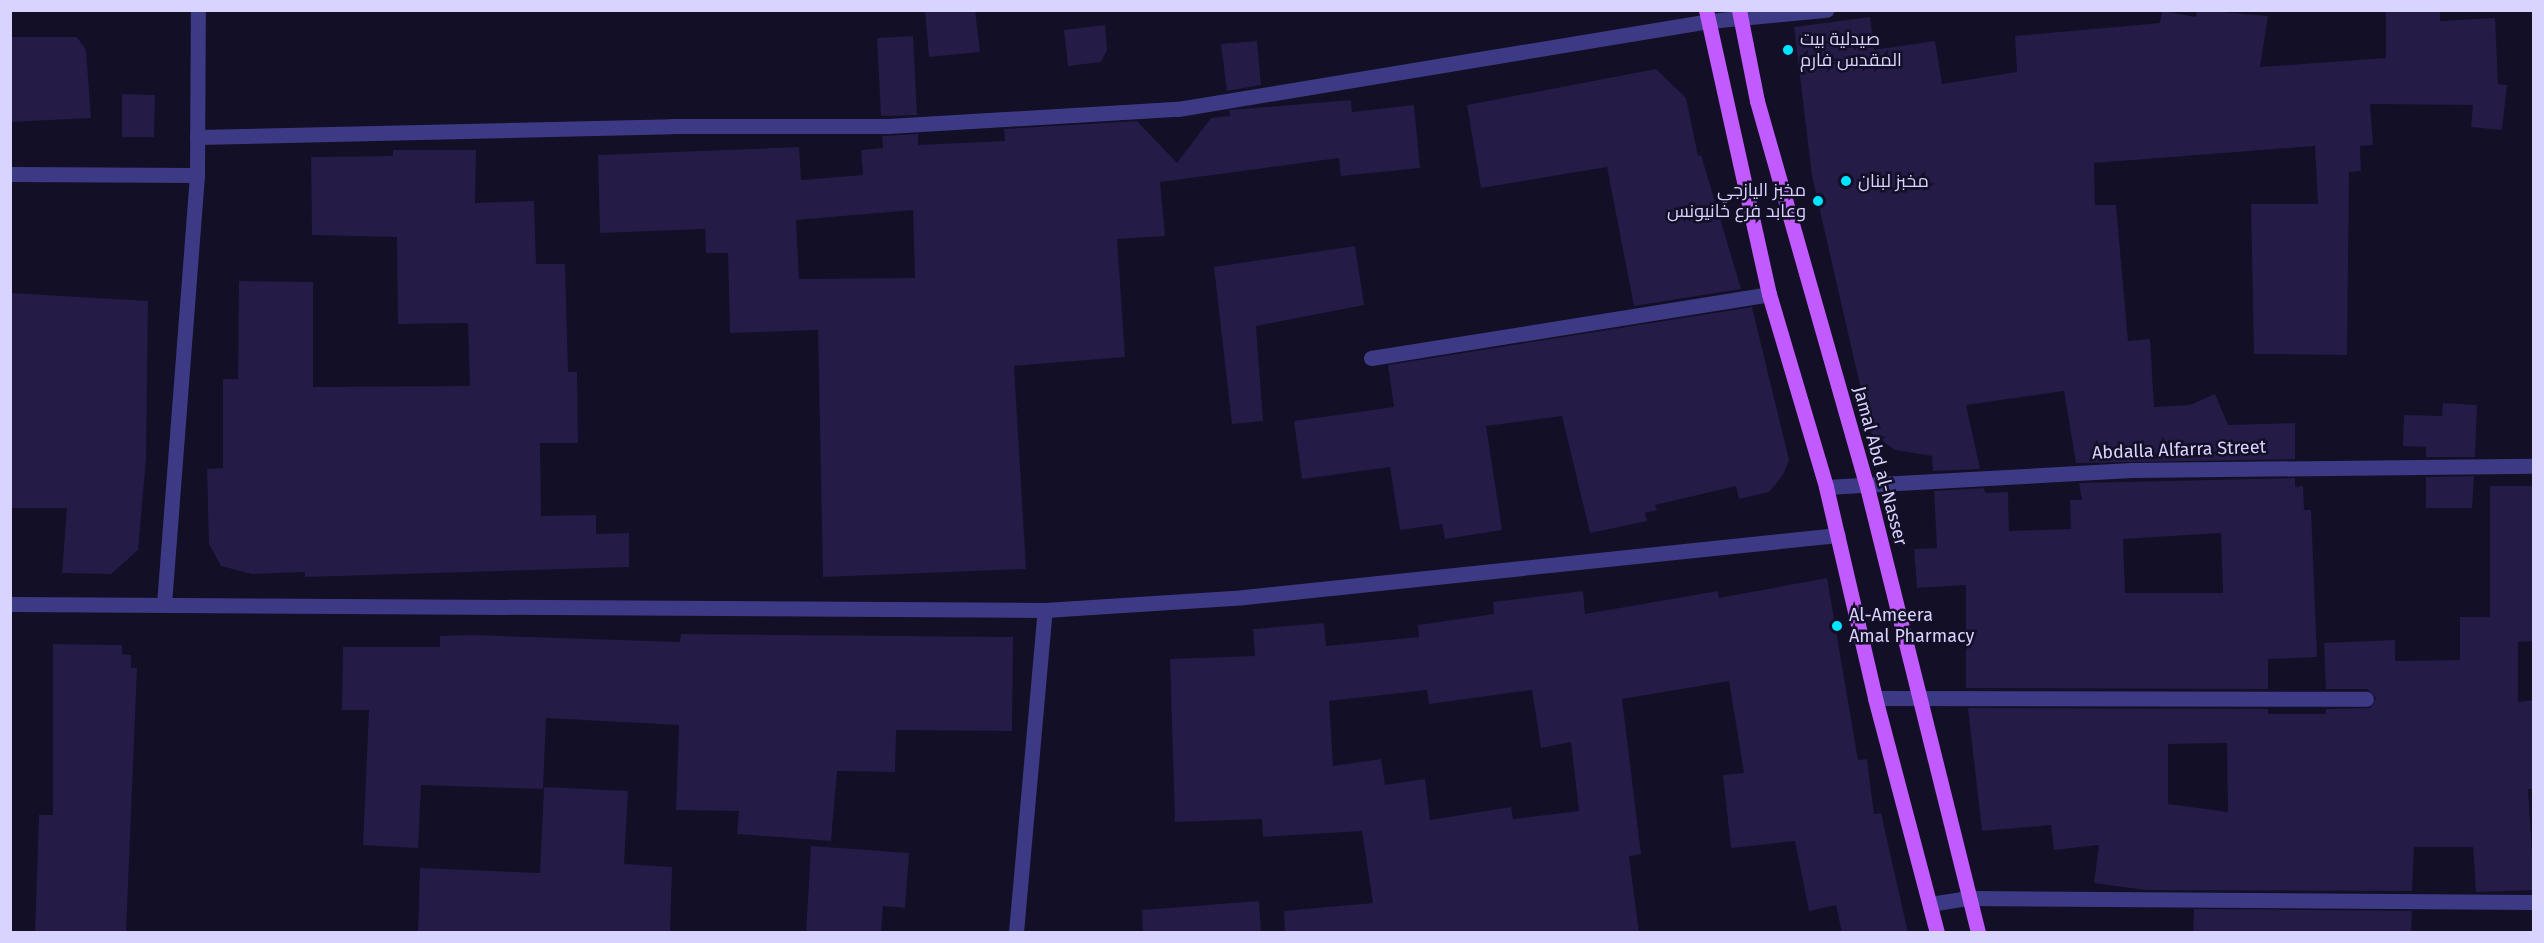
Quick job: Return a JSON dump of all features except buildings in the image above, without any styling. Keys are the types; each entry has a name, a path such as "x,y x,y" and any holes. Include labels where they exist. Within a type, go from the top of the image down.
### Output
{"main road":[{"name":"Jamal Abd al-Nasser","path":"1740,14 1758,101 1788,218 1866,483 1978,933"},
{"path":"1707,16 1770,294 1826,487 1875,698 1937,933"}],"street":[{"path":"164,604 197,175 198,10"},
{"path":"197,137 888,126 1178,109 1707,16 1826,10"},
{"path":"10,174 197,175"},
{"path":"1371,358 1770,294"},
{"name":"Abdalla Alfarra Street","path":"1826,487 1866,483 2274,466 2534,466"},
{"path":"10,604 1045,610 1256,596 1838,535"},
{"path":"1016,933 1045,610"},
{"path":"1875,698 2366,699"},
{"path":"1930,904 1969,898 2534,902"}],"place":[{"name":"صيدلية بيت المقدس فارم","path":"1788,50"},
{"name":"مخبز لبنان","path":"1846,181"},
{"name":"مخبز اليازجي وعابد فرع خانيونس","path":"1818,201"},
{"name":"Al-Ameera Amal Pharmacy","path":"1837,626"}]}
